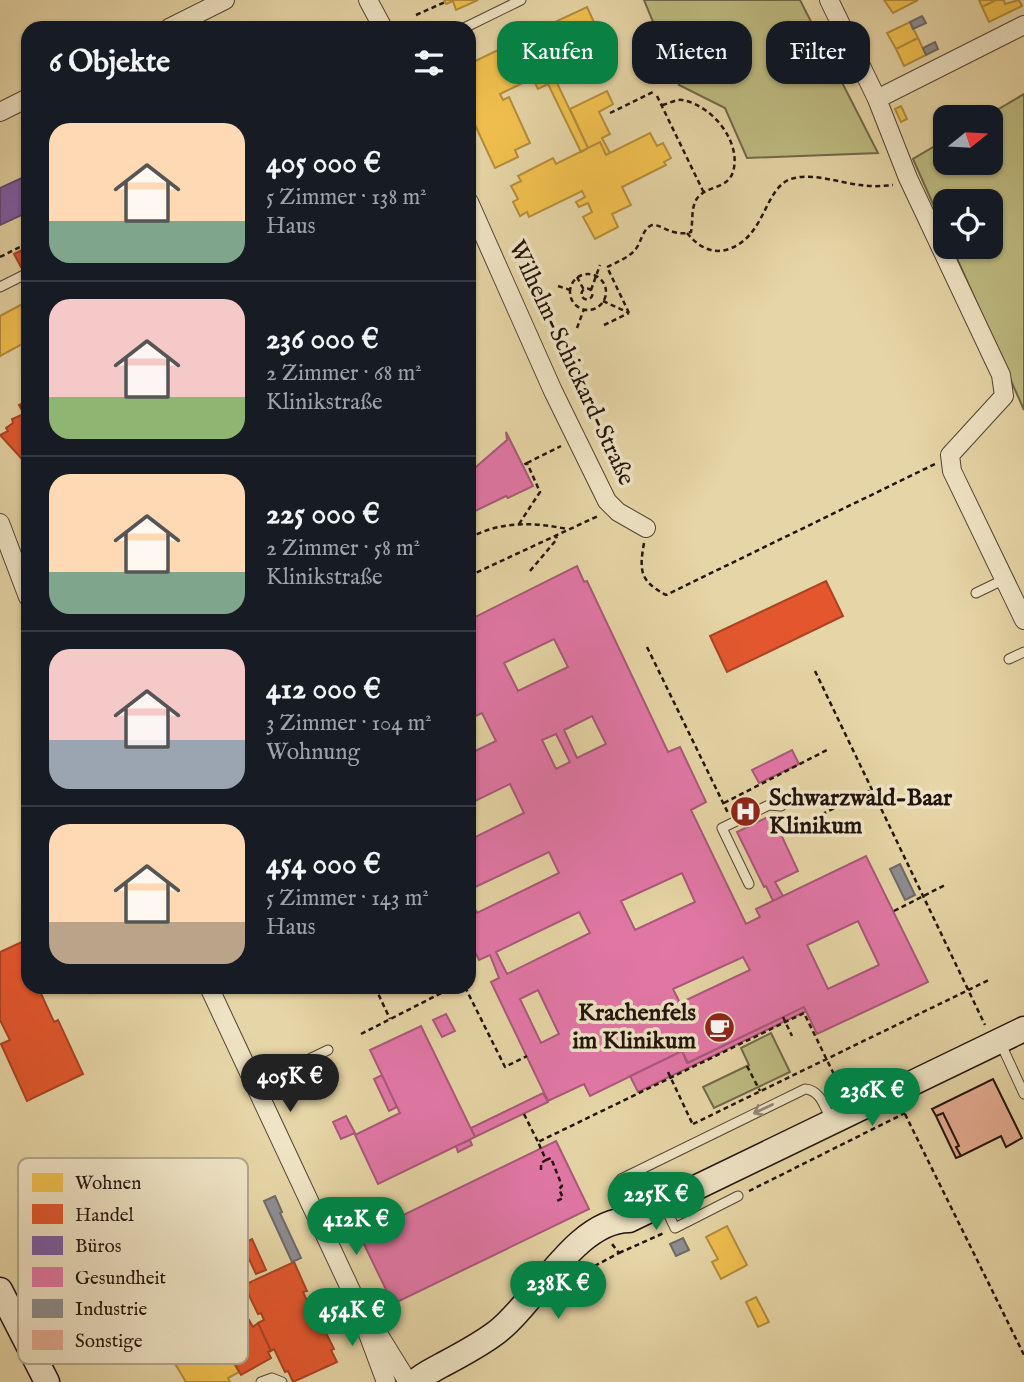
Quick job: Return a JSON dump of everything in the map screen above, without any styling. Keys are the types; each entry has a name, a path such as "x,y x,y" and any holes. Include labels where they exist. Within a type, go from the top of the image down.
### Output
{"street":[{"path":"183,21 225,0"},
{"path":"368,0 379,21"},
{"path":"829,0 877,99 908,178 1001,375 1004,396 950,455 952,471 1024,620"},
{"path":"877,99 1024,25"},
{"path":"0,112 21,102"},
{"name":"Wilhelm-Schickard-Straße","path":"476,218 553,391 607,501 618,512 646,528"},
{"path":"0,523 21,578"},
{"path":"212,994 355,1299 386,1382"},
{"path":"415,1382 499,1331 517,1314 552,1270 580,1243 618,1220 629,1220 893,1092 992,1033 1024,1029"},
{"path":"440,1382 498,1349 521,1331 564,1278 589,1255 626,1230 629,1220"},
{"path":"0,1290 18,1325"},
{"path":"355,1299 408,1382"},
{"path":"38,1364 47,1382"}],"lane":[{"path":"476,22 521,0"},
{"path":"0,287 21,276"},
{"path":"976,593 1005,579"},
{"path":"1009,659 1024,652"},
{"path":"749,884 722,828 769,805 781,806"},
{"path":"992,1033 1024,1094"},
{"path":"255,1085 328,1050"},
{"path":"629,1220 616,1193 616,1185 621,1179 806,1088 813,1089 824,1104 831,1122"},
{"path":"663,1203 675,1228 738,1196"},
{"path":"261,1382 272,1378 282,1382"}],"path":[{"path":"416,15 445,2"},
{"path":"610,113 655,91"},
{"path":"657,96 704,192"},
{"path":"629,313 607,267 637,249 645,231 651,225 657,224 681,235 691,232 696,200 704,192 725,184 732,175 736,160 731,142 708,110 681,99 662,105"},
{"path":"687,233 697,244 710,250 724,250 740,245 764,215 780,185 792,178 877,186 894,185 908,178"},
{"path":"0,257 21,246"},
{"path":"594,309 590,299 593,295 591,290 600,265"},
{"path":"583,275 596,276 603,282 606,292 603,301 594,309 583,309 572,300 570,290 583,275"},
{"path":"578,278 583,290 582,296"},
{"path":"558,286 570,290"},
{"path":"583,290 591,290"},
{"path":"582,296 590,299"},
{"path":"572,300 582,296"},
{"path":"603,301 629,313"},
{"path":"577,328 583,309"},
{"path":"604,325 629,313"},
{"path":"519,524 540,492 525,464 562,446"},
{"path":"646,528 642,572 649,586 666,595 950,455"},
{"path":"476,573 598,516"},
{"path":"476,535 506,524 543,524 569,530"},
{"path":"530,571 557,539 556,536"},
{"path":"648,648 732,823"},
{"path":"815,671 968,990 992,1033"},
{"path":"723,803 827,750"},
{"path":"791,829 871,790"},
{"path":"894,911 945,886"},
{"path":"692,1124 991,979"},
{"path":"378,994 390,1019"},
{"path":"361,1034 439,994"},
{"path":"468,994 505,1067 527,1056"},
{"path":"538,1142 804,1013 844,1095"},
{"path":"783,1017 792,1036"},
{"path":"726,1045 728,1050"},
{"path":"747,1066 760,1091"},
{"path":"668,1072 696,1131"},
{"path":"893,1092 1024,1355"},
{"path":"524,1114 546,1160"},
{"path":"738,1196 905,1114"},
{"path":"541,1170 541,1163 551,1158 556,1177 562,1186 559,1189 563,1198 557,1201"},
{"path":"619,1253 675,1228"}],"shaded area":[{"path":"644,0 800,0 811,21 766,21 766,84 843,84 878,153 747,158 725,108 679,84 752,84 752,21 653,21"},
{"path":"1024,94 1024,410 957,259 1003,259 1003,189 933,189 933,204 913,159 933,147 933,175 1003,175 1003,106"},
{"path":"771,1033 790,1072 714,1108 703,1087 749,1065 741,1048"}],"building: Wohnen":[{"path":"444,0 478,0 456,10 453,1 446,4"},
{"path":"884,0 918,0 893,13"},
{"path":"979,0 996,0 982,7"},
{"path":"996,0 1004,0 1005,4 1019,0 1022,6 989,22 982,7"},
{"path":"587,7 593,21 557,21"},
{"path":"910,22 918,38 896,49 887,33"},
{"path":"918,38 926,55 904,66 896,49"},
{"path":"497,51 497,84 521,84 500,94 503,100 509,97 530,143 515,150 518,157 495,168 476,127 476,61"},
{"path":"536,84 548,84 538,89"},
{"path":"548,84 557,84 588,148 581,152"},
{"path":"607,91 613,104 599,112 610,134 602,138 610,153 606,155 600,142 588,148 570,109"},
{"path":"901,106 907,119 901,122 895,109"},
{"path":"650,133 657,146 663,143 671,158 664,162 666,165 622,187 631,205 612,214 618,227 595,239 583,217 592,212 588,203 579,207 576,202 585,197 582,191 529,217 527,212 520,216 513,202 518,199 511,186 521,181 518,176 553,158 556,164 600,142 606,155"},
{"path":"21,305 21,345 0,356 0,316"},
{"path":"727,1226 747,1265 721,1279 712,1262 718,1259 706,1237"},
{"path":"756,1297 769,1322 758,1327 746,1302"},
{"path":"175,1364 234,1364 239,1372 228,1378 230,1382 186,1382"}],"building: Handel":[{"path":"21,250 21,267 14,254"},
{"path":"21,415 21,458 0,435 8,431 6,428 13,423 12,419"},
{"path":"826,581 843,616 727,672 710,636"},
{"path":"21,942 21,994 41,994 54,1022 58,1020 83,1074 27,1101 1,1044 10,1040 0,1020 0,952"},
{"path":"252,1239 266,1270 256,1274 248,1257 248,1241"},
{"path":"294,1262 307,1291 303,1292 319,1326 322,1325 334,1349 331,1350 337,1362 293,1382 274,1349 271,1351 258,1323 264,1320 248,1293 248,1283"},
{"path":"248,1321 253,1327 258,1323 271,1351 268,1352 271,1358 241,1375 235,1364 248,1364"}],"building: Büros":[{"path":"21,178 21,215 0,225 0,188"}],"building: Gesundheit":[{"path":"506,432 533,486 476,511 476,467 507,440"},
{"path":"577,566 584,582 587,581 668,752 680,747 706,802 691,810 746,924 760,917 756,909 866,856 928,982 817,1034 804,1007 687,1063 682,1051 590,1096 584,1084 548,1101 491,982 499,978 490,955 479,960 476,954 476,911 477,913 559,873 549,852 476,887 476,837 524,813 510,784 476,801 476,751 496,741 482,713 476,716 476,616","holes":["554,639 568,667 518,691 504,663","592,716 606,744 577,758 564,730","556,734 570,762 556,769 542,740","682,873 695,902 635,930 621,901","579,912 590,933 507,974 496,952","858,921 879,965 828,989 807,945","743,957 750,970 680,1003 673,989","538,990 559,1034 541,1043 520,999"]},
{"path":"792,750 799,764 759,783 752,770"},
{"path":"772,815 798,871 775,882 783,896 773,901 737,832"},
{"path":"804,1007 806,1011 638,1092 630,1076 682,1051 688,1063"},
{"path":"446,1014 455,1031 442,1037 433,1020"},
{"path":"421,1026 475,1137 378,1184 355,1135 400,1113 370,1050"},
{"path":"382,1075 397,1107 389,1111 374,1079"},
{"path":"543,1093 548,1102 475,1137 471,1128"},
{"path":"346,1116 355,1133 341,1139 333,1122"},
{"path":"470,1140 472,1145 458,1152 456,1146"},
{"path":"556,1141 589,1209 393,1304 360,1236"}],"building: Industrie":[{"path":"922,16 926,23 913,29 910,22"},
{"path":"935,42 938,49 926,55 923,48"},
{"path":"900,864 915,895 905,900 890,869"},
{"path":"984,1101 1001,1136 970,1151 953,1116"},
{"path":"275,1196 301,1258 292,1262 264,1201"},
{"path":"683,1238 689,1250 676,1256 670,1244"}],"building: Sonstige":[{"path":"993,1079 1022,1138 1006,1147 1001,1136 961,1156 943,1113 936,1116 932,1109"},
{"path":"943,1113 959,1146 956,1147 961,1156 956,1158 936,1116"}],"place":[{"name":"Schwarzwald-Baar Klinikum","path":"746,812"},
{"name":"Krachenfels im Klinikum","path":"719,1027"}]}
